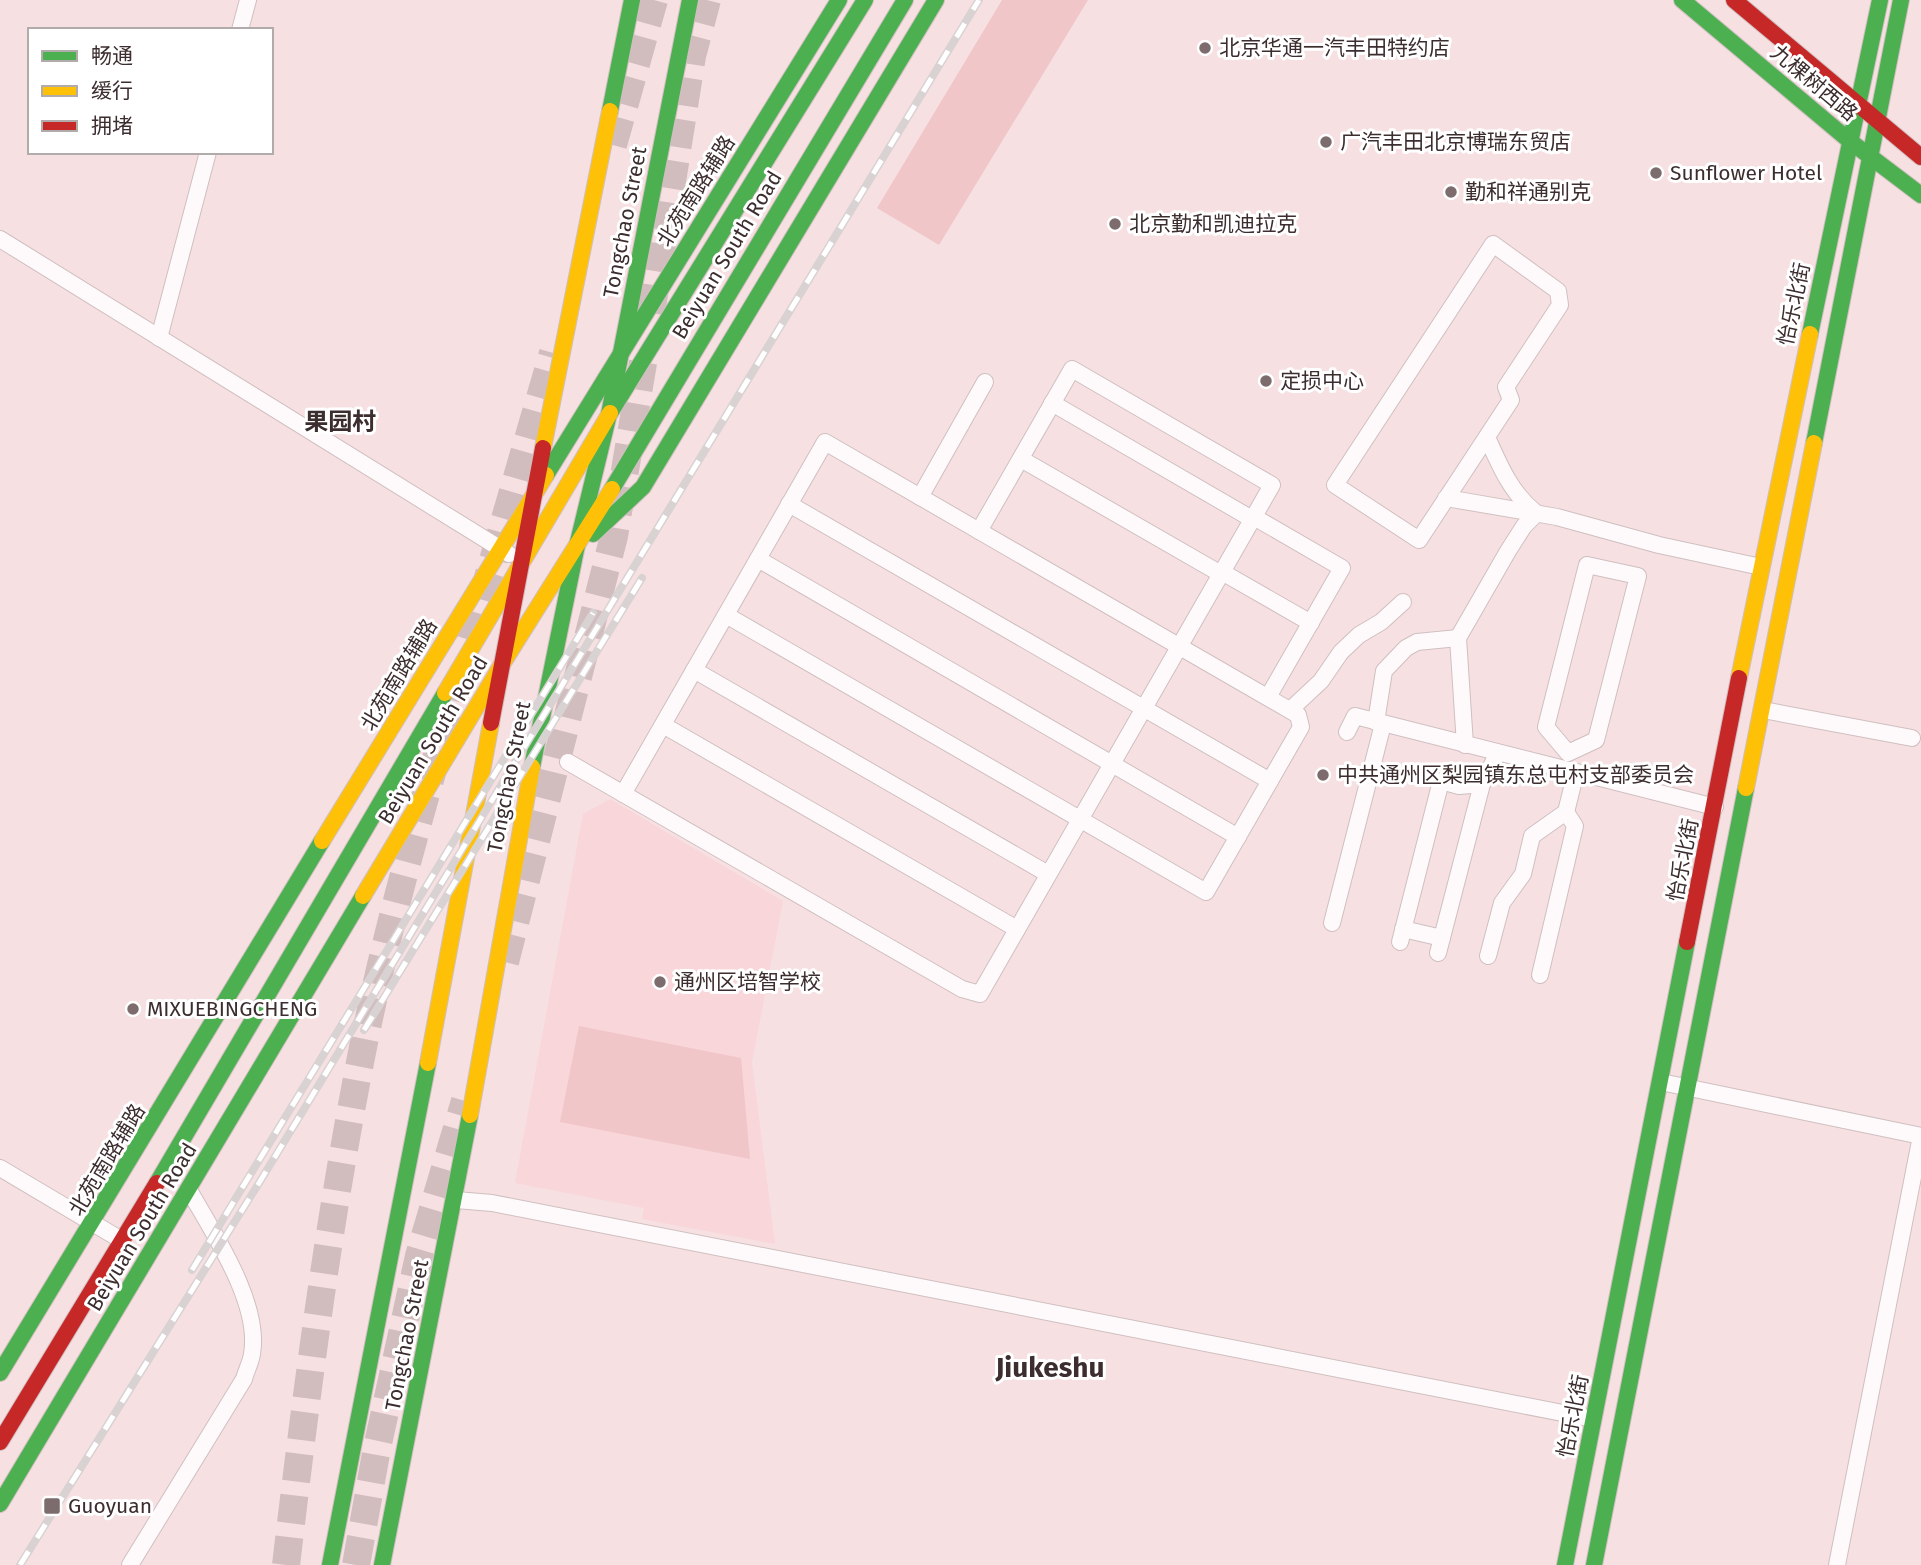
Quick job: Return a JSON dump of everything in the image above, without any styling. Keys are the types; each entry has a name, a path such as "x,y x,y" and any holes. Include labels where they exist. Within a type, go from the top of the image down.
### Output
{"main road":[{"name":"Tongchao Street","path":"330,1565 399,1222 521,561 632,0"},
{"name":"Tongchao Street","path":"382,1565 456,1200 513,863 576,550 622,352 690,0"},
{"name":"北苑南路辅路","path":"0,1373 534,494 839,0"},
{"name":"Beiyuan South Road","path":"0,1442 123,1241 609,414 865,0"},
{"name":"Beiyuan South Road","path":"0,1504 504,661 576,550 905,0"},
{"path":"576,550 643,487 936,0"},
{"name":"九棵树西路","path":"1682,0 1851,142 1921,195"},
{"name":"九棵树西路","path":"1734,0 1921,157"},
{"name":"怡乐北街","path":"1565,1565 1761,567 1880,0"},
{"path":"1594,1565 1901,0"}],"street":[{"path":"241,28 248,0"},
{"path":"159,338 207,154"},
{"path":"0,239 521,561"},
{"path":"1493,244 1558,291 1560,305 1506,387 1511,400 1487,437 1419,540 1335,485 1493,244"},
{"path":"568,762 962,989 980,994 1272,485 1072,369 979,531"},
{"path":"920,497 985,382"},
{"path":"1052,404 1342,568 1268,698"},
{"path":"1487,437 1510,484 1524,503 1537,513"},
{"path":"623,794 825,442 1290,710 1298,715 1301,727 1206,892 726,615"},
{"path":"1021,459 1311,623"},
{"path":"1446,498 1537,513 1659,545 1761,567"},
{"path":"789,504 1270,781"},
{"path":"1465,744 1458,638 1513,542 1537,513"},
{"path":"758,559 1238,836"},
{"path":"1540,975 1574,826 1566,812 1569,765 1546,727 1587,565 1638,576 1596,740 1569,765"},
{"path":"1290,710 1321,681 1341,652 1403,602"},
{"path":"1332,923 1380,723 1384,671 1406,648 1417,642 1458,638"},
{"path":"694,670 1048,874"},
{"path":"1763,710 1912,738"},
{"path":"1347,732 1355,716 1498,753 1569,765 1715,807"},
{"path":"663,725 1017,929"},
{"path":"1482,784 1459,786 1441,781 1402,936 1440,945 1482,784 1498,753"},
{"path":"1488,956 1502,903 1523,874 1532,836 1566,812"},
{"path":"1661,1082 1921,1136 1837,1565"},
{"path":"0,1168 123,1241"},
{"path":"130,1565 244,1379 252,1353 251,1320 234,1273 189,1190"},
{"path":"456,1200 506,1206 1594,1419"}],"shaded area":[{"path":"1002,0 1088,0 939,245 877,208"},
{"name":"通州区培智学校","path":"610,799 783,901 752,1062 775,1244 642,1219 644,1208 515,1183 583,814"},
{"path":"579,1026 741,1058 750,1159 560,1122"}],"tunnel":[{"path":"613,145 654,0"},
{"path":"651,313 692,56 707,0"},
{"path":"470,640 553,353"},
{"path":"505,962 614,536 644,357"},
{"path":"286,1565 325,1267 365,1037 402,883 459,679"},
{"path":"356,1565 377,1448 419,1256 465,1101"}],"railway":[{"path":"20,1565 259,1183 979,0"},
{"path":"364,1030 642,578"},
{"path":"192,1270 593,613"}],"traffic: fast":[{"path":"610,111 632,0"},
{"path":"532,767 576,550 609,414 690,0"},
{"path":"546,475 839,0"},
{"path":"610,413 865,0"},
{"path":"612,489 905,0"},
{"path":"593,534 643,487 936,0"},
{"path":"1682,0 1851,142 1921,195"},
{"path":"1810,334 1880,0"},
{"path":"1814,443 1901,0"},
{"path":"157,1183 445,693"},
{"path":"1594,1565 1746,788"},
{"path":"0,1373 322,841"},
{"path":"0,1504 363,896"},
{"path":"1565,1565 1687,942"},
{"path":"330,1565 428,1063"},
{"path":"382,1565 470,1115"}],"traffic: slow":[{"path":"543,448 610,111"},
{"path":"1739,678 1810,334"},
{"path":"445,693 610,413"},
{"path":"1746,788 1814,443"},
{"path":"322,841 546,475"},
{"path":"363,896 504,661 612,489"},
{"path":"428,1063 491,723"},
{"path":"470,1115 532,767"}],"traffic: jam":[{"path":"1734,0 1921,157"},
{"path":"491,723 543,448"},
{"path":"1687,942 1739,678"},
{"path":"0,1442 157,1183"}],"place":[{"name":"北京华通一汽丰田特约店","path":"1205,48"},
{"name":"广汽丰田北京博瑞东贸店","path":"1326,142"},
{"name":"Sunflower Hotel","path":"1656,173"},
{"name":"勤和祥通别克","path":"1451,192"},
{"name":"北京勤和凯迪拉克","path":"1115,224"},
{"name":"定损中心","path":"1266,381"},
{"name":"中共通州区梨园镇东总屯村支部委员会","path":"1323,775"},
{"name":"通州区培智学校","path":"660,982"},
{"name":"MIXUEBINGCHENG","path":"133,1009"},
{"name":"Guoyuan","path":"52,1506"}],"district":[{"name":"果园村","path":"340,422"},
{"name":"Jiukeshu","path":"1050,1367"}]}
